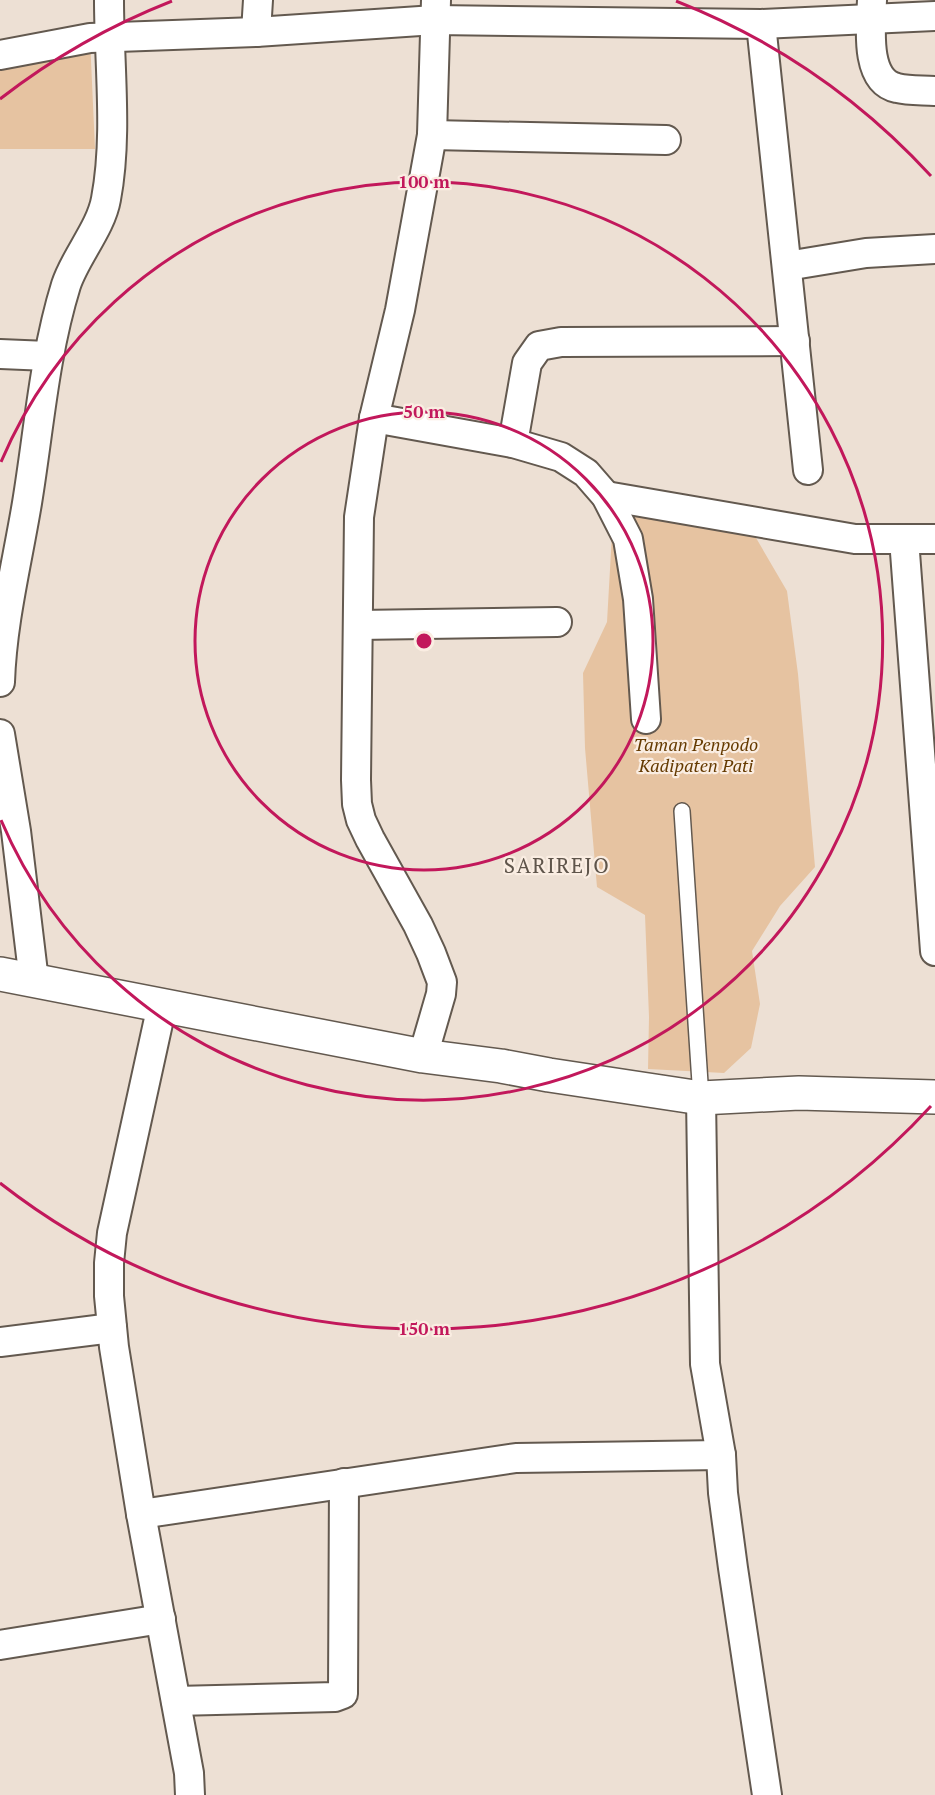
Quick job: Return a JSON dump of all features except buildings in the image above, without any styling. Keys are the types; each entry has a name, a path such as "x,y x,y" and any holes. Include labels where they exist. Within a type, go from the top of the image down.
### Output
{"street":[{"path":"0,682 7,610 23,528 48,356 67,283 106,201 111,141 109,0"},
{"path":"256,32 258,0"},
{"path":"1,52 109,36 256,32 436,10 761,24 872,9 935,16"},
{"path":"872,9 872,55 878,76 895,88 935,91"},
{"path":"423,1056 441,994 442,982 418,925 370,839 361,820 357,804 359,517 374,418 400,310 432,135 436,10"},
{"path":"761,24 808,470"},
{"path":"432,135 666,140"},
{"path":"787,266 866,253 935,249"},
{"path":"513,443 527,363 538,346 561,342 795,341"},
{"path":"0,354 48,356"},
{"path":"374,418 513,443 561,457 586,473 606,496 628,539 638,599 646,719"},
{"path":"606,496 855,538 935,539"},
{"path":"904,539 935,951"},
{"path":"358,626 557,622"},
{"path":"0,734 16,831 34,981"},
{"path":"0,974 423,1056 701,1098 799,1093 935,1097 935,1090"},
{"path":"162,1005 112,1233 109,1263 112,1328 141,1514 176,1701 181,1740 189,1773 190,1795"},
{"path":"701,1098 705,1364 721,1455 723,1493 733,1568 767,1795"},
{"path":"0,1342 112,1328"},
{"path":"141,1514 516,1458 721,1455"},
{"path":"176,1701 342,1695 344,1691 344,1483"},
{"path":"0,1645 161,1619"}],"lane":[{"path":"682,811 701,1098"}],"green space":[{"path":"90,38 95,149 0,149 0,55"},
{"name":"Taman Penpodo Kadipaten Pati","path":"616,509 752,531 787,591 798,674 815,867 780,906 752,951 760,1004 751,1048 724,1073 648,1069 649,1017 645,915 597,887 585,748 583,673 607,622 612,534"}],"district":[{"name":"SARIREJO","path":"557,866"}]}
